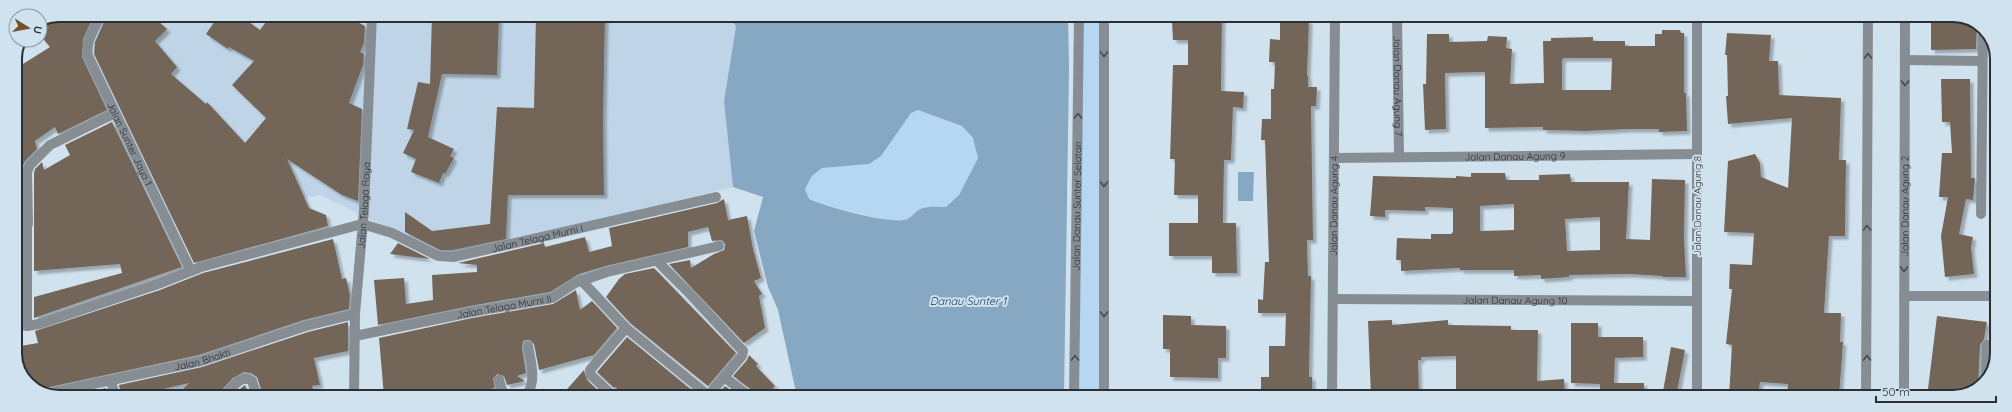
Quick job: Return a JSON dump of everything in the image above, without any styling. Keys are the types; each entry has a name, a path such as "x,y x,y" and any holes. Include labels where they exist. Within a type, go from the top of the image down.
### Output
{"street":[{"name":"Jalan Sunter Jaya 1","path":"98,22 87,49 92,66 191,271"},
{"name":"Jalan Telaga Raya","path":"354,390 355,314 369,110 372,22"},
{"name":"Jalan Danau Sunter Selatan","path":"1074,390 1079,22"},
{"path":"1104,22 1104,390"},
{"name":"Jalan Danau Agung 4","path":"1332,390 1335,22"},
{"name":"Jalan Danau Agung 7","path":"1397,22 1398,156"},
{"name":"Jalan Danau Agung 8","path":"1696,22 1697,390"},
{"path":"1866,390 1868,22"},
{"name":"Jalan Danau Agung 2","path":"1904,390 1905,22"},
{"path":"1981,214 1983,37"},
{"path":"1905,60 1982,61"},
{"path":"27,326 27,168 50,145 115,113"},
{"name":"Jalan Danau Agung 9","path":"1334,158 1398,156 1696,154"},
{"name":"Jalan Telaga Murni I","path":"362,224 392,233 438,256 454,257 716,197"},
{"path":"22,325 27,326 39,324 83,310 191,271 252,252 362,224"},
{"path":"22,229 28,226"},
{"name":"Jalan Telaga Murni II","path":"355,336 471,312 552,298 581,280 607,272 719,246"},
{"path":"657,261 741,348 742,356 713,390"},
{"path":"581,280 626,328 701,390"},
{"path":"1904,296 1990,296"},
{"name":"Jalan Danau Agung 10","path":"1333,299 1697,301"},
{"name":"Jalan Bhakti","path":"66,390 202,361 306,326 355,314"},
{"path":"607,390 591,375 590,370 626,328"},
{"path":"1986,369 1987,345"},
{"path":"528,346 532,366 532,385 529,390"},
{"path":"724,377 741,390"},
{"path":"231,390 242,379 249,378 256,390"},
{"path":"499,380 502,390"},
{"path":"111,381 113,390"}],"shaded area":[{"path":"732,22 736,26 724,101 733,187 445,256 320,195 165,224 51,23"},
{"path":"1079,22 1104,22 1104,390 1074,390"},
{"path":"918,110 962,126 973,138 978,158 959,195 946,207 926,207 918,210 908,219 893,222 820,204 809,199 805,189 812,176 822,168 869,164 911,113"}],"water":[{"name":"Danau Sunter 1","path":"732,22 1068,22 1069,69 1064,390 795,390 778,310 768,287 754,231 763,197 733,187 724,101 736,26","holes":["918,110 962,126 973,138 978,158 959,195 946,207 920,209 907,219 888,220 874,218 829,206 809,199 805,189 812,176 822,168 869,164 881,156 911,113"]},
{"path":"1238,172 1254,172 1253,201 1238,201"}],"building":[{"path":"59,22 91,22 83,39 82,57 107,110 58,134 55,127 35,141 37,149 25,161 22,168 22,65 50,47 48,45 48,24"},
{"path":"104,22 159,22 167,29 155,41 177,67 171,74 206,104 207,102 245,143 266,118 232,85 254,61 229,47 228,49 206,34 214,22 249,22 260,30 266,22 357,22 365,26 364,43 360,52 364,54 363,65 349,103 362,109 358,201 342,195 287,159 309,208 326,215 328,226 194,263 94,54 95,42"},
{"path":"432,22 499,22 497,75 442,74 428,137 454,149 450,156 454,158 445,174 443,173 439,183 411,172 416,159 403,153 414,130 407,129 418,82 430,84"},
{"path":"536,22 605,22 603,120 604,195 508,195 506,239 453,250 440,250 405,232 405,212 432,231 490,224 497,107 534,108"},
{"path":"1172,22 1222,22 1221,91 1244,92 1243,108 1233,107 1231,160 1224,160 1223,223 1236,223 1237,273 1212,273 1212,256 1169,256 1169,223 1198,223 1198,195 1174,195 1175,159 1170,159 1173,65 1188,65 1188,40 1173,40"},
{"path":"1280,22 1309,22 1308,87 1317,87 1316,106 1311,106 1313,240 1307,240 1308,276 1311,276 1309,377 1312,377 1312,390 1261,390 1261,377 1269,377 1269,346 1285,346 1286,313 1258,313 1258,299 1263,300 1265,262 1269,262 1265,140 1261,140 1262,119 1271,119 1271,89 1274,89 1275,62 1269,62 1270,39 1280,40"},
{"path":"1931,22 1960,23 1972,27 1977,31 1976,49 1931,50"},
{"path":"1662,30 1680,30 1681,33 1684,33 1684,93 1686,93 1687,131 1659,132 1659,129 1586,131 1543,130 1543,127 1485,128 1485,72 1445,73 1446,129 1425,130 1423,84 1426,84 1427,34 1449,34 1449,42 1487,41 1488,36 1507,37 1506,48 1512,49 1510,84 1544,83 1543,41 1551,41 1551,38 1593,37 1593,41 1625,41 1625,46 1655,46 1655,34 1662,34","holes":["1612,58 1611,90 1562,90 1562,59"]},
{"path":"1727,33 1771,35 1769,61 1778,61 1779,95 1841,98 1839,160 1846,160 1845,236 1829,236 1824,313 1841,313 1840,342 1843,342 1840,390 1788,390 1788,384 1760,382 1759,390 1729,390 1732,345 1726,344 1732,289 1729,289 1730,264 1752,265 1754,233 1724,232 1728,161 1755,154 1760,163 1761,177 1788,188 1792,118 1728,124 1726,96 1728,96 1727,55 1725,55"},
{"path":"1941,79 1970,79 1971,178 1975,178 1973,200 1966,199 1959,234 1973,237 1971,247 1974,274 1945,277 1941,236 1948,197 1939,197 1942,153 1952,153 1950,122 1942,122"},
{"path":"112,122 182,267 34,318 34,297 122,273 120,264 34,271 35,169 42,162 44,170 70,155 65,145"},
{"path":"1471,173 1505,173 1506,180 1539,180 1539,175 1570,174 1571,182 1629,182 1626,239 1650,240 1652,179 1685,180 1684,238 1686,277 1663,277 1630,274 1569,275 1569,277 1541,279 1541,275 1514,276 1514,270 1460,270 1460,268 1401,271 1401,260 1396,260 1397,238 1431,239 1431,234 1451,234 1453,232 1453,208 1425,207 1425,211 1385,210 1385,217 1370,216 1373,176 1471,177","holes":["1514,204 1514,230 1480,231 1480,206","1600,217 1600,250 1567,251 1565,219"]},
{"path":"724,199 728,220 747,216 753,249 761,278 754,281 762,294 759,296 765,328 744,343 669,264 690,260 691,268 714,254 724,250 724,242 721,240 712,241 708,227 688,232 688,247 606,266 579,274 550,292 470,306 378,325 374,280 404,278 406,304 433,300 432,275 477,272 477,265 458,263 544,243 545,247 585,237 589,252 612,246 609,228 717,203"},
{"path":"333,239 342,279 346,278 350,295 349,309 304,320 199,355 46,388 36,382 27,372 22,356 22,346 38,343 35,331 160,290 203,273"},
{"path":"398,243 430,259 390,254"},
{"path":"654,268 736,353 708,386 630,323 606,297 619,279 625,274"},
{"path":"576,290 580,310 592,301 617,328 594,355 539,370 534,344 530,340 523,341 522,347 526,373 517,376 525,381 507,385 504,376 497,374 493,379 495,388 485,390 383,390 379,338 472,318 553,304"},
{"path":"1163,315 1191,316 1191,325 1226,326 1226,358 1218,358 1218,378 1170,377 1170,349 1163,349"},
{"path":"1937,316 1987,322 1984,339 1980,345 1978,380 1972,385 1958,390 1928,390"},
{"path":"1392,320 1392,325 1448,320 1448,325 1511,326 1511,330 1538,330 1537,381 1564,379 1565,390 1456,390 1456,356 1421,357 1421,360 1418,360 1419,390 1371,390 1368,321"},
{"path":"348,322 348,351 314,358 320,385 312,386 313,390 261,390 257,377 251,373 244,372 233,378 222,390 182,390 189,383 159,390 120,390 119,385 202,367 308,332"},
{"path":"1571,323 1598,323 1598,337 1643,337 1643,357 1615,358 1614,383 1644,383 1644,390 1600,390 1600,384 1571,383"},
{"path":"627,337 692,390 619,390 615,387 614,388 597,372"},
{"path":"1671,347 1685,350 1677,390 1663,390"},
{"path":"749,355 758,364 756,366 775,386 772,389 773,390 752,390 733,376 747,360"},
{"path":"584,370 587,380 598,390 566,390"},
{"path":"245,385 247,390 239,390"},
{"path":"725,386 731,390 721,390"},
{"path":"106,388 106,390 96,390"}]}
